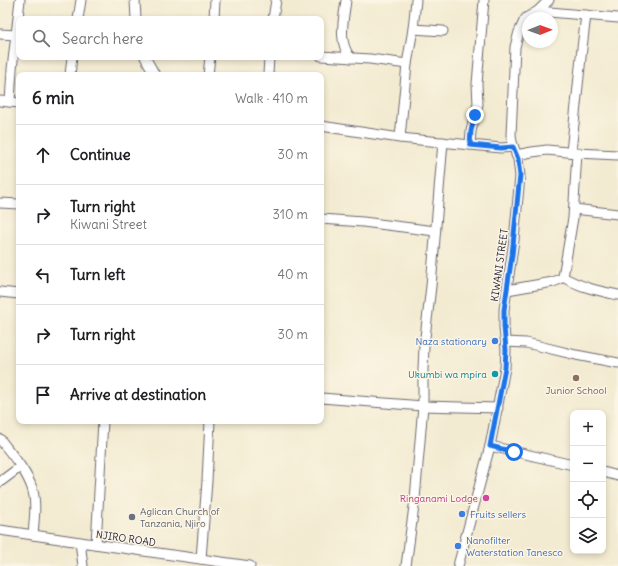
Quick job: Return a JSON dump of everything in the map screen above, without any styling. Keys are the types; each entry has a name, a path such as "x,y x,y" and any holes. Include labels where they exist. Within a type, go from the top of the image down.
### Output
{"street":[{"path":"18,16 20,0"},
{"path":"78,16 81,0"},
{"path":"135,0 136,16"},
{"path":"214,16 215,0"},
{"path":"273,16 276,0"},
{"path":"346,0 342,30 343,45 347,54 351,58"},
{"path":"400,138 407,64 416,0"},
{"path":"470,145 471,131 478,110 477,84 484,0"},
{"name":"KIWANI STREET","path":"458,566 490,446 505,368 506,342 503,317 519,184 519,167 512,142 516,47 519,32 526,18 538,11 549,0"},
{"path":"538,11 618,18"},
{"path":"507,290 553,282 563,277 564,274 574,209 574,153 586,15"},
{"path":"413,29 443,31"},
{"path":"0,34 16,35 12,69 15,102 0,101"},
{"path":"324,56 370,59 407,64"},
{"path":"70,72 72,60"},
{"path":"147,60 153,72"},
{"path":"208,72 210,60"},
{"path":"268,72 269,60"},
{"path":"324,126 400,138 501,148 515,151 532,152 547,150 574,153 618,154"},
{"path":"406,566 415,499 423,406 424,346 431,286 442,142"},
{"path":"0,203 16,204"},
{"path":"574,209 618,214"},
{"path":"324,219 363,222 435,231"},
{"path":"563,277 587,288 618,295"},
{"path":"0,292 16,294"},
{"path":"506,342 526,343 618,363"},
{"path":"324,398 423,406 498,408"},
{"path":"96,544 103,424"},
{"path":"200,559 207,481 210,424"},
{"path":"0,439 26,475 33,489 34,506 32,535"},
{"path":"490,446 570,464"},
{"path":"0,482 20,467"},
{"path":"606,473 618,476"},
{"name":"NJIRO ROAD","path":"0,530 250,566"},
{"path":"80,542 83,566"}],"place":[{"name":"Naza stationary","path":"495,341"},
{"name":"Ukumbi wa mpira","path":"495,374"},
{"name":"Junior School","path":"576,378"},
{"name":"Ringanami Lodge","path":"486,498"},
{"name":"Fruits sellers","path":"462,514"},
{"name":"Aglican Church of Tanzania, Njiro","path":"132,517"},
{"name":"Nanofilter Waterstation Tanesco","path":"458,546"}],"route":[{"path":"475,115 471,131 470,145 501,148 513,147 518,159 519,167 520,176 517,209 503,317 506,342 505,368 490,446 514,452"}]}
